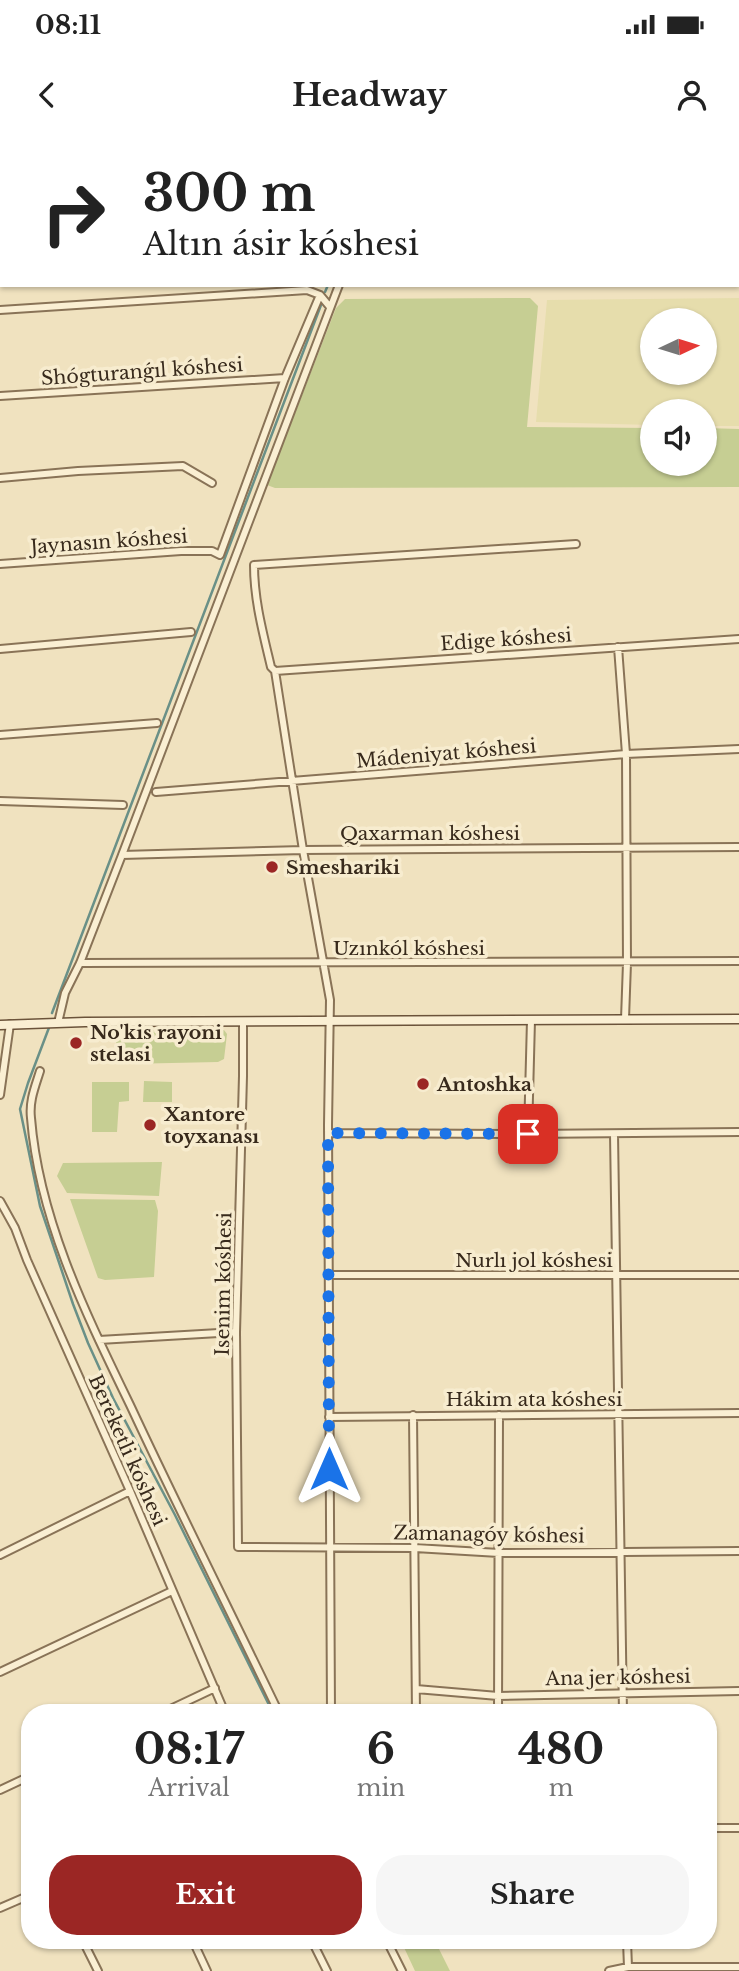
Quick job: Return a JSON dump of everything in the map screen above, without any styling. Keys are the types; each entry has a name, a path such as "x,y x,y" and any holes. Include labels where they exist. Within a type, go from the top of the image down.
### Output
{"main road":[{"path":"0,1025 739,1019"}],"street":[{"path":"58,1023 65,993 122,855 337,287"},
{"path":"0,310 307,290 320,295 330,307"},
{"path":"285,378 320,295"},
{"name":"Shógturanǵıl kóshesi","path":"0,396 285,378"},
{"name":"Jaynasın kóshesi","path":"0,564 181,551 212,551 220,555 285,378"},
{"path":"0,478 183,466 212,483"},
{"path":"331,1704 328,1133 330,1000 275,671 271,667 260,624 254,587 254,565 576,544"},
{"path":"0,649 191,632"},
{"name":"Edige kóshesi","path":"275,671 739,639"},
{"path":"618,647 626,754 625,1019"},
{"path":"0,735 157,723"},
{"name":"Mádeniyat kóshesi","path":"156,792 626,754 739,749"},
{"path":"0,802 123,805"},
{"name":"Qaxarman kóshesi","path":"122,855 303,850 739,847"},
{"name":"Uzınkól kóshesi","path":"79,963 739,961"},
{"path":"528,1134 531,1020"},
{"name":"Isenim kóshesi","path":"238,1547 236,1332 243,1022"},
{"path":"0,1095 10,1024"},
{"path":"40,1072 32,1093 30,1115 42,1190 69,1272 178,1507 275,1704"},
{"path":"328,1133 739,1132"},
{"path":"614,1133 623,1704"},
{"name":"Bereketli kóshesi","path":"0,1200 15,1228 221,1704"},
{"name":"Nurlı jol kóshesi","path":"329,1275 739,1275"},
{"path":"99,1340 236,1332"},
{"name":"Hákim ata kóshesi","path":"329,1417 739,1413"},
{"path":"414,1415 416,1704"},
{"path":"498,1704 499,1415"},
{"path":"0,1555 130,1491"},
{"name":"Zamanagóy kóshesi","path":"238,1547 415,1548 499,1553 739,1551"},
{"path":"0,1672 172,1591"},
{"path":"181,1704 215,1688"},
{"name":"Ana jer kóshesi","path":"416,1689 498,1696 739,1691"},
{"path":"0,1790 21,1780"},
{"path":"717,1828 739,1828"},
{"path":"0,1908 21,1899"},
{"path":"87,1949 98,1971"},
{"path":"197,1949 207,1971"},
{"path":"316,1949 327,1971"},
{"path":"391,1949 402,1971"},
{"path":"627,1949 628,1968"},
{"path":"609,1971 628,1968 739,1967"}],"shaded area":[{"path":"739,298 739,426 717,426 717,399 640,399 640,425 536,422 547,300"}],"green space":[{"path":"530,298 538,306 527,427 640,428 640,476 717,476 717,428 739,429 739,487 275,488 267,485 336,308 345,299"},
{"path":"118,1030 224,1030 227,1034 224,1059 218,1062 125,1064 119,1060 115,1035"},
{"path":"144,1081 172,1082 172,1102 143,1102"},
{"path":"92,1082 129,1082 129,1101 119,1102 117,1132 92,1132"},
{"path":"162,1162 159,1196 67,1193 57,1176 63,1163"},
{"path":"70,1199 155,1200 158,1211 154,1277 105,1280 98,1278"},
{"path":"405,1949 439,1949 450,1971 415,1971"}],"waterway":[{"path":"325,292 327,287"},
{"path":"52,1013 321,305"},
{"path":"50,1025 20,1109 40,1206 73,1304 113,1398 175,1515 269,1704"}],"place":[{"name":"Smeshariki","path":"272,867"},
{"name":"No'kis rayoni stelasi","path":"76,1043"},
{"name":"Antoshka","path":"423,1084"},
{"name":"Xantore toyxanası","path":"150,1125"}],"route":[{"path":"329,1469 328,1133 528,1134"}]}
